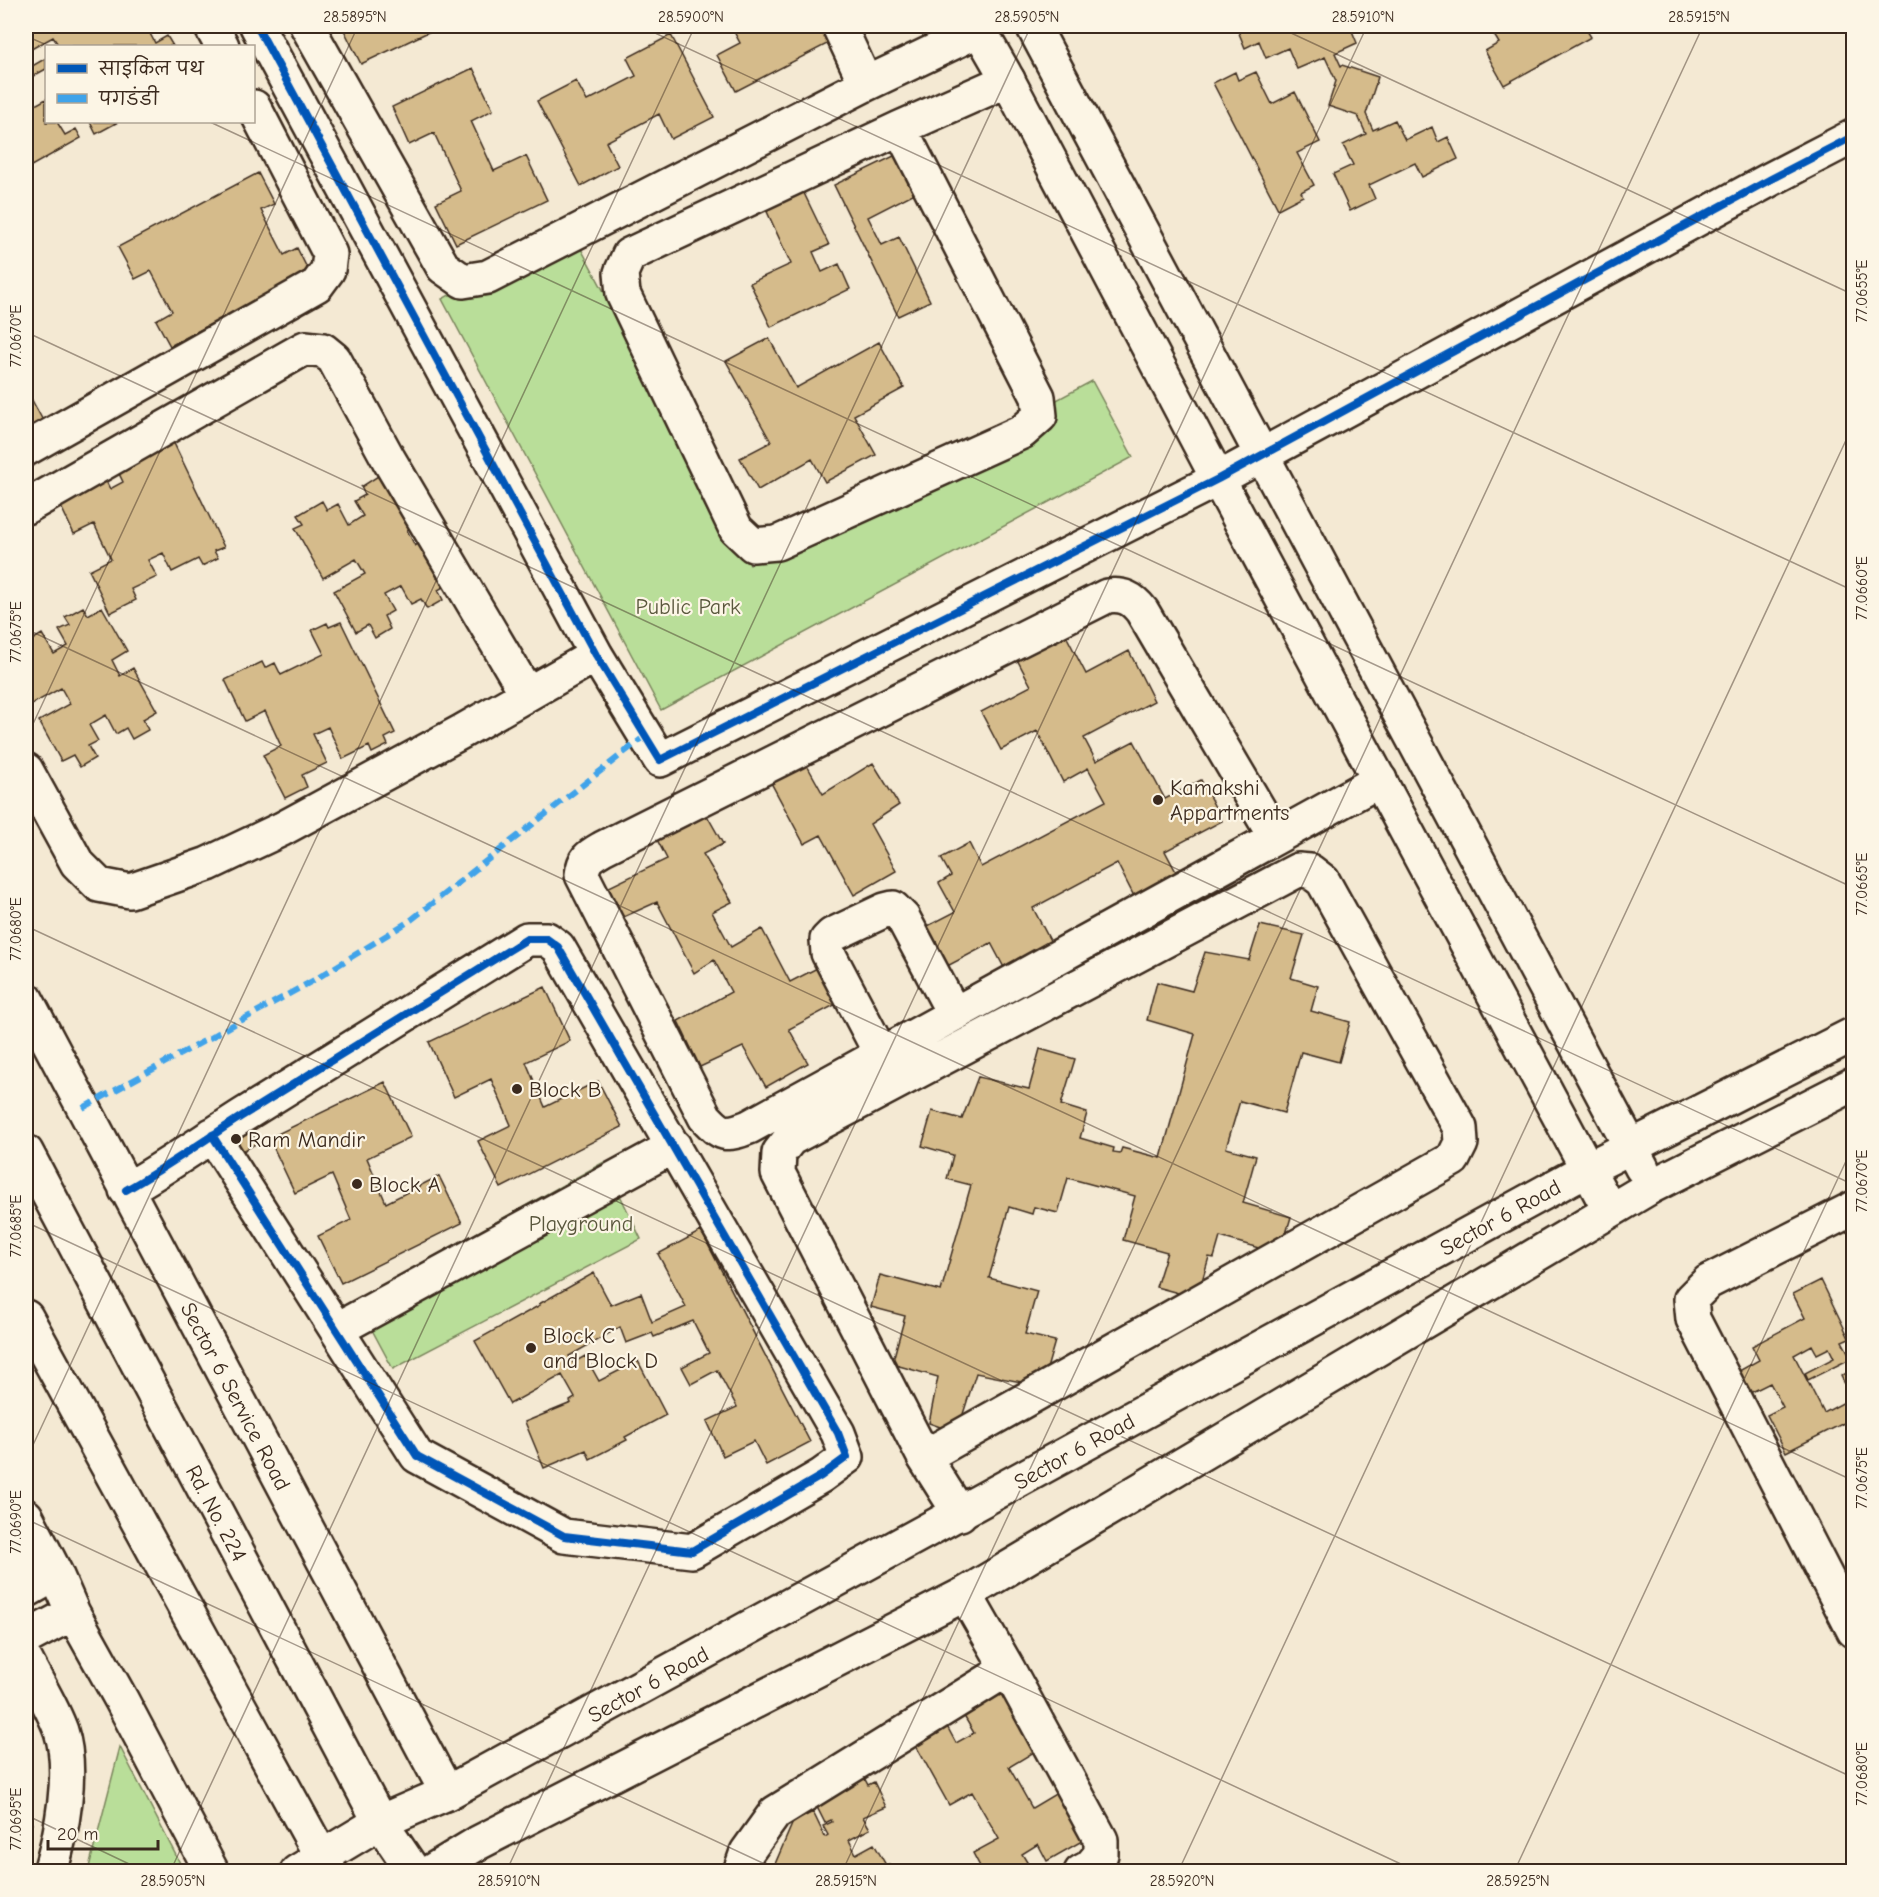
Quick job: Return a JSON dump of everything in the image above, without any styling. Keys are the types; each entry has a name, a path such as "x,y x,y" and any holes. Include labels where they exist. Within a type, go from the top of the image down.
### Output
{"street":[{"path":"212,26 222,45"},
{"path":"257,26 596,655 660,760 1218,479 1761,184 1854,136"},
{"path":"307,26 443,267 462,281 488,278 978,28 1008,80 1218,479 1610,1211"},
{"path":"839,26 866,84"},
{"path":"1033,26 1652,1186"},
{"path":"900,128 1038,397 1040,416 1022,432 777,543 753,545 736,529 623,294 621,273 629,255 900,128 1008,80"},
{"path":"26,448 317,285 328,270 330,255 255,109"},
{"path":"26,507 305,348 323,350 334,359 389,460 527,694"},
{"path":"1275,837 1142,611 1134,601 1120,595 1107,596 1096,601 603,848 589,856 583,864 582,875 705,1117 719,1131 733,1133 749,1127 1380,780"},
{"path":"26,770 77,863 99,885 130,891 208,864 282,829 596,655"},
{"path":"924,1457 1453,1159 1461,1143 1460,1128 1323,881 1310,871 1298,870 789,1139 779,1154 778,1173 924,1457 960,1514"},
{"path":"880,1054 828,953 827,940 832,935 893,908 903,918 954,1014"},
{"path":"126,1190 172,1164 212,1135 527,939 547,939 558,947 674,1146 838,1433 847,1457 821,1476 692,1551 564,1536 417,1456 212,1135"},
{"name":"Sector 6 Service Road","path":"26,999 447,1793"},
{"name":"Sector 6 Road","path":"316,1867 380,1822 447,1793 1587,1169 1854,1034"},
{"path":"430,1872 478,1843 965,1594 1652,1186 1854,1084"},
{"path":"338,1329 674,1146"},
{"name":"Rd. No. 224","path":"26,1152 380,1822 414,1872"},
{"path":"1854,1208 1708,1282 1691,1299 1693,1319 1854,1631"},
{"path":"26,1317 316,1867"},
{"path":"26,1516 73,1613 212,1872"},
{"path":"26,1591 56,1574"},
{"path":"965,1594 1101,1840 1101,1854 1090,1867 1081,1872"},
{"path":"26,1638 73,1613"},
{"path":"26,1661 61,1731 66,1760 64,1803 50,1872"},
{"path":"740,1872 747,1852 775,1813 1008,1669"}],"green space":[{"name":"Public Park","path":"571,230 750,565 1092,381 1133,457 661,710 442,299"},
{"name":"Playground","path":"604,1162 641,1239 393,1369 356,1300"},
{"path":"120,1747 184,1871 88,1871"}],"building":[{"path":"26,26 146,26 155,43 167,36 172,45 58,45 53,37 26,52"},
{"path":"342,26 441,26 361,64"},
{"path":"731,26 823,26 831,42 736,91 717,55 740,43"},
{"path":"1236,26 1350,26 1357,43 1335,53 1341,66 1378,77 1366,114 1373,130 1395,120 1405,140 1432,127 1438,142 1448,137 1458,159 1422,177 1415,163 1369,185 1375,199 1350,211 1333,174 1353,165 1343,145 1366,134 1358,116 1328,106 1336,81 1325,57 1297,69 1288,48 1266,58 1259,41 1245,48"},
{"path":"1499,26 1584,26 1591,37 1504,85 1485,51 1499,43 1491,30"},
{"path":"671,35 714,117 671,139 659,114 606,142 618,166 581,186 537,101 576,81 587,101 636,76 627,58"},
{"path":"45,59 45,70 26,80 26,62 29,68"},
{"path":"473,68 493,110 471,121 494,171 526,156 547,200 456,244 436,203 461,191 434,133 409,145 392,107"},
{"path":"1235,72 1238,80 1256,72 1272,104 1295,92 1320,142 1297,153 1314,185 1301,192 1303,196 1278,209 1213,83"},
{"path":"26,99 30,108 45,100 45,123 58,123 65,135 76,129 81,138 26,169"},
{"path":"90,123 116,123 96,134"},
{"path":"898,154 917,192 868,217 882,245 899,237 930,301 898,316 834,185"},
{"path":"258,173 274,204 261,210 284,255 297,248 309,272 170,346 156,320 172,311 151,271 135,279 118,247"},
{"path":"801,187 829,245 813,252 822,272 839,264 850,289 771,327 750,283 791,264 764,205"},
{"path":"769,338 796,388 879,342 904,388 854,415 876,455 825,482 812,459 758,490 740,458 771,442 726,361"},
{"path":"26,389 48,430 26,443"},
{"path":"170,435 224,547 214,551 218,558 202,566 198,559 172,572 163,553 148,560 157,577 131,589 136,600 110,613 89,570 111,559 94,524 74,534 55,494 104,477 110,489 123,482 113,461"},
{"path":"378,476 383,485 397,477 422,522 407,530 415,546 428,538 452,582 438,590 443,600 427,609 421,599 411,604 401,586 384,595 393,611 384,616 390,629 375,638 368,625 356,632 334,591 365,574 356,559 323,578 295,528 304,524 298,515 322,501 327,510 338,504 349,525 363,516 354,501 365,495 361,487"},
{"path":"83,607 88,615 102,607 127,651 112,660 120,676 133,668 157,711 143,719 148,730 132,739 126,728 116,734 106,715 89,725 98,741 88,746 95,758 80,767 73,755 61,761 39,721 70,704 61,688 27,707 26,632 32,640 42,634 54,654 68,646 59,630 70,625 65,617"},
{"path":"341,622 395,733 385,738 388,745 372,753 369,746 343,759 328,727 313,734 327,763 302,775 307,787 285,798 263,755 281,746 265,711 245,721 225,680 262,662 265,668 275,663 281,675 324,654 312,630 327,623 329,627"},
{"name":"Kamakshi Appartments","path":"1059,622 1086,674 1129,651 1154,701 1084,738 1096,761 1134,741 1165,799 1201,780 1222,821 1165,851 1182,883 1139,906 1117,863 1033,908 1055,950 1008,975 991,943 936,972 916,932 955,912 939,883 951,876 941,858 969,843 981,867 1106,801 1088,768 1063,782 1037,731 1001,750 981,712 1031,686 1011,648"},
{"path":"804,760 823,794 873,763 899,805 870,824 896,871 854,895 821,835 804,844 769,779"},
{"path":"700,803 723,844 703,854 732,902 712,912 731,947 762,929 790,982 825,964 844,1000 789,1029 808,1063 766,1087 743,1047 700,1067 678,1021 731,992 714,960 694,973 657,902 619,919 605,889 667,859 651,828"},
{"path":"1260,925 1304,935 1291,978 1318,986 1311,1011 1350,1022 1339,1062 1301,1052 1284,1113 1240,1101 1226,1148 1256,1156 1243,1203 1291,1217 1280,1254 1220,1237 1214,1258 1209,1257 1197,1298 1156,1287 1167,1252 1123,1240 1135,1196 1068,1178 1058,1213 1034,1207 1032,1214 1009,1207 989,1278 1037,1291 1025,1334 1055,1341 1042,1386 976,1373 957,1433 929,1423 938,1377 892,1364 905,1316 871,1307 880,1275 941,1291 971,1185 947,1179 953,1155 922,1146 932,1111 962,1119 978,1077 1029,1089 1040,1049 1075,1059 1061,1105 1087,1113 1080,1138 1114,1148 1113,1152 1120,1153 1122,1148 1161,1158 1195,1034 1147,1020 1157,982 1192,991 1205,952 1249,960"},
{"name":"Block B","path":"545,987 570,1041 526,1062 545,1107 598,1081 622,1127 501,1188 478,1141 511,1125 491,1079 454,1097 429,1042"},
{"name":"Block A","path":"385,1082 411,1137 367,1158 386,1203 439,1176 462,1223 341,1283 318,1236 351,1220 332,1175 295,1193 269,1138"},
{"name":"Ram Mandir","path":"243,1117 257,1143 231,1158 216,1135"},
{"name":"Block C and Block D","path":"701,1231 810,1442 766,1465 754,1441 723,1456 707,1421 737,1407 717,1370 691,1384 682,1367 709,1353 693,1321 654,1337 652,1333 626,1343 620,1327 569,1356 573,1363 585,1356 599,1381 638,1361 666,1415 625,1437 627,1440 590,1459 586,1450 544,1468 525,1422 571,1403 570,1401 575,1398 562,1375 510,1404 475,1341 594,1273 611,1305 641,1293 652,1322 686,1307 658,1254"},
{"path":"1821,1280 1849,1338 1842,1341 1848,1352 1854,1349 1854,1357 1808,1380 1805,1373 1834,1358 1829,1348 1817,1354 1812,1345 1794,1355 1824,1413 1852,1398 1841,1376 1854,1369 1854,1418 1786,1452 1767,1415 1783,1407 1770,1383 1750,1393 1739,1371 1759,1360 1752,1346 1805,1318 1793,1294"},
{"path":"1004,1687 1039,1749 1009,1767 1032,1808 1062,1790 1089,1837 1047,1861 1038,1844 1022,1854 1033,1872 983,1872 973,1853 999,1839 972,1792 949,1805 910,1735 942,1717 956,1743 974,1733 961,1711"},
{"path":"860,1770 868,1785 874,1782 886,1807 863,1817 870,1829 849,1840 856,1854 874,1844 886,1865 889,1864 893,1872 773,1872 778,1870 775,1864 793,1822 813,1812 825,1837 828,1835 823,1826 832,1822 831,1820 825,1823 812,1797"},
{"path":"26,1811 32,1824 26,1827"}],"marked path":[{"path":"83,1108 316,979 411,920 645,736"}],"cycle path":[{"path":"257,26 596,655 660,760 1218,479 1854,136"},
{"path":"126,1190 185,1154 199,1144 213,1135 242,1116 527,939 547,939 558,947 838,1433 847,1457 821,1476 692,1551 564,1536 417,1456 212,1135"}],"place":[{"name":"Kamakshi Appartments","path":"1158,800"},
{"name":"Block B","path":"517,1089"},
{"name":"Ram Mandir","path":"236,1139"},
{"name":"Block A","path":"357,1184"},
{"name":"Block C and Block D","path":"531,1348"}]}
